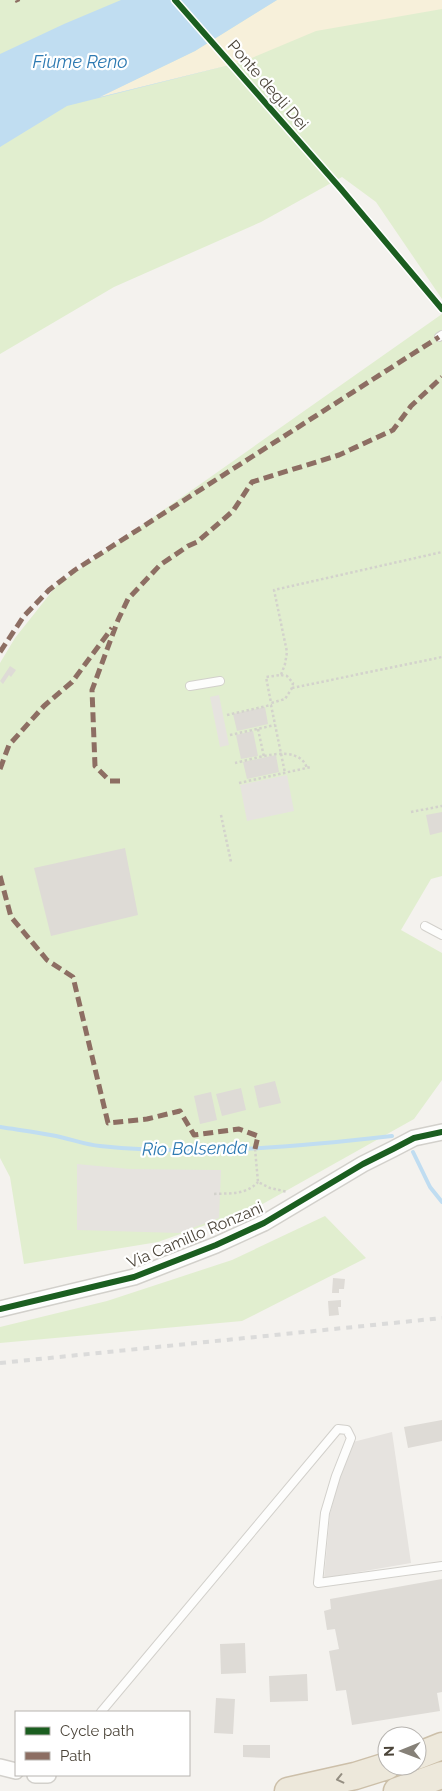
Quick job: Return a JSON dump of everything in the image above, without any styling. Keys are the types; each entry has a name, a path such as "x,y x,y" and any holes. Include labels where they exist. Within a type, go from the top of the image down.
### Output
{"highway":[{"path":"427,1752 442,1746"},
{"path":"288,1791 377,1769"},
{"path":"396,1791 442,1776"}],"street":[{"name":"Via Camillo Ronzani","path":"0,1309 134,1277 216,1245 264,1223 363,1164 414,1138 442,1132"},
{"path":"0,1766 15,1771"}],"lane":[{"path":"190,686 220,680"},
{"path":"425,926 442,935"},
{"path":"102,1711 338,1429 347,1430 352,1438 336,1476 326,1513 318,1583 442,1566"}],"path":[{"path":"281,675 287,652 274,590 442,552"},
{"path":"292,688 442,656"},
{"path":"227,715 271,704 285,699 293,683 287,676 266,677 271,704 275,725 285,773"},
{"path":"230,735 275,725"},
{"path":"258,729 264,757"},
{"path":"235,763 281,753 292,754 300,758 309,767 239,783"},
{"path":"411,812 442,806"},
{"path":"221,815 231,862"},
{"path":"214,1194 240,1193 251,1190 258,1182 255,1149"},
{"path":"258,1182 270,1188 309,1197"}],"green space":[{"path":"0,0 442,0 442,299 376,202 342,177 261,222 114,287 0,354"},
{"path":"442,314 442,876 431,879 401,930 442,953 442,1080 414,1119 259,1206 158,1242 24,1264 10,1177 0,1158 0,663 15,638 57,585"},
{"path":"325,1216 366,1258 242,1321 0,1343 0,1327 107,1301 232,1260"}],"sand":[{"path":"277,0 442,0 442,9 316,31 242,62 97,98 195,51"}],"shaded area":[{"path":"219,695 229,745 220,747 210,697"},
{"path":"287,775 294,811 247,821 240,785"},
{"path":"77,1164 129,1169 221,1170 219,1218 179,1233 77,1230"},
{"path":"392,1432 411,1563 324,1578 330,1514 340,1476 353,1442"}],"water":[{"name":"Fiume Reno","path":"121,0 277,0 195,51 100,97 242,62 67,106 0,147 0,54"}],"building":[{"path":"10,666 16,670 11,677 9,675 3,684 0,681"},
{"path":"265,707 268,724 237,731 233,714"},
{"path":"253,731 258,756 241,759 236,735"},
{"path":"276,755 279,772 247,779 243,762"},
{"path":"442,812 442,832 430,835 426,815"},
{"path":"125,848 138,915 51,936 34,868"},
{"path":"275,1081 281,1103 259,1108 254,1086"},
{"path":"241,1088 246,1110 222,1116 216,1094"},
{"path":"211,1092 217,1120 200,1124 194,1096"},
{"path":"333,1278 345,1279 344,1289 339,1289 339,1293 332,1293"},
{"path":"341,1300 341,1307 338,1307 339,1315 329,1316 328,1301"},
{"path":"442,1420 442,1441 408,1448 404,1427"},
{"path":"442,1579 442,1692 437,1693 440,1711 352,1725 346,1690 336,1691 329,1651 339,1649 335,1629 327,1630 324,1611 331,1609 330,1599"},
{"path":"245,1643 246,1673 221,1674 220,1644"},
{"path":"307,1674 308,1701 270,1702 269,1676"},
{"path":"216,1698 235,1699 233,1734 214,1733"},
{"path":"243,1745 270,1745 270,1758 243,1757"}],"waterway":[{"name":"Rio Bolsenda","path":"0,1127 95,1145 173,1150 283,1147 392,1136"},
{"name":"Rio Bolsenda","path":"413,1152 430,1187 442,1202"}],"railway":[{"path":"0,1363 442,1318"}],"marked path":[{"path":"0,652 24,616 49,590 75,570 439,337"},
{"path":"120,781 110,781 95,766 92,690 118,620 128,599 160,565 197,542 233,511 252,482 339,455 393,430 411,406 442,377"},
{"path":"0,769 9,745 44,706 72,682 112,628"},
{"path":"0,876 11,917 47,960 73,977 108,1123 147,1119 180,1111 194,1135 239,1129 258,1136 255,1149"}],"cycle path":[{"name":"Ponte degli Dei","path":"175,0 341,189 442,309"},
{"path":"0,1309 134,1277 216,1245 264,1223 363,1164 414,1138 442,1132"}]}
